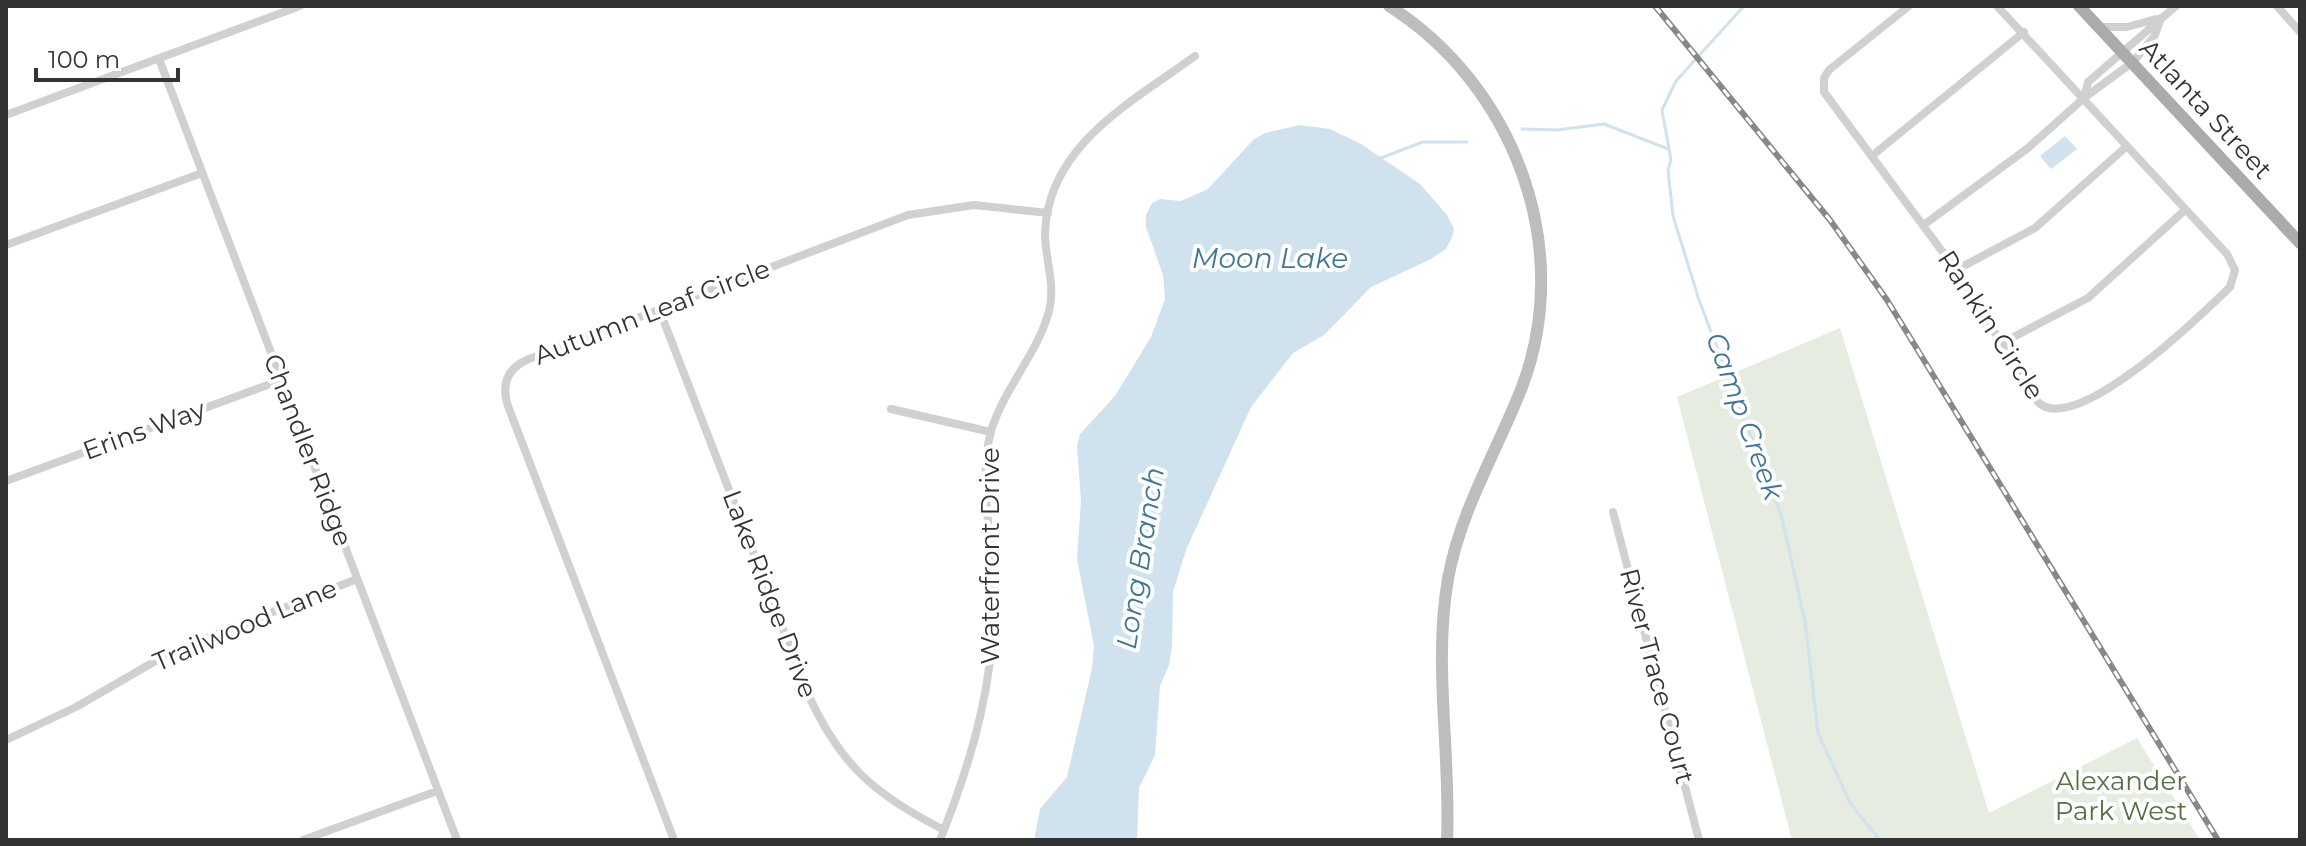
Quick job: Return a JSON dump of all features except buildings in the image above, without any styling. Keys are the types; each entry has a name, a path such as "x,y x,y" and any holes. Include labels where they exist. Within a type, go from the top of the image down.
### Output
{"main road":[{"name":"Atlanta Street","path":"2079,6 2300,243"}],"street":[{"path":"6,115 300,6"},
{"path":"1389,6 1443,48 1479,90 1502,125 1530,197 1541,272 1536,330 1528,368 1467,514 1448,579 1444,622 1447,840"},
{"name":"Rankin Circle","path":"1909,6 1834,66 1824,78 1827,97 1925,224 2037,401 2051,410 2065,409 2134,373 2235,279 2231,260 1997,6"},
{"path":"2084,98 2088,82 2176,6"},
{"path":"2277,6 2300,32"},
{"path":"2100,27 2127,27 2161,18"},
{"path":"1925,224 2028,148 2084,98 2133,62 2155,35 2161,18"},
{"path":"1873,155 2024,32"},
{"name":"Waterfront Drive","path":"940,840 973,752 990,670 994,601 988,473 991,432 1050,307 1052,278 1045,235 1055,185 1073,154 1097,127 1195,56"},
{"name":"Chandler Ridge","path":"159,59 457,840"},
{"path":"1956,270 2043,222 2127,146"},
{"path":"6,245 202,173"},
{"name":"Autumn Leaf Circle","path":"674,840 508,406 505,389 510,371 520,363 908,215 974,205 1048,213"},
{"path":"2002,343 2088,298 2185,210"},
{"name":"Lake Ridge Drive","path":"659,309 802,679 827,733 850,766 868,783 907,811 944,830"},
{"name":"Erins Way","path":"6,481 281,380"},
{"path":"891,409 991,432"},
{"name":"River Trace Court","path":"1613,512 1699,840"},
{"name":"Trailwood Lane","path":"6,740 76,707 171,652 357,579"},
{"path":"303,840 437,791"}],"green space":[{"name":"Alexander Park West","path":"1840,328 1989,813 2137,738 2200,840 1792,840 1677,397"}],"water":[{"name":"Moon Lake","path":"1300,125 1330,129 1361,144 1420,184 1447,215 1454,229 1452,238 1446,249 1429,260 1371,287 1324,335 1293,353 1251,407 1186,550 1173,592 1172,646 1169,665 1160,686 1155,755 1139,788 1137,840 1034,840 1040,809 1067,777 1092,668 1094,646 1077,559 1081,501 1077,446 1080,434 1115,396 1151,337 1165,299 1163,275 1146,227 1146,215 1152,203 1160,199 1181,201 1208,189 1253,140 1265,133"},
{"path":"2065,136 2077,149 2051,169 2040,156"}],"waterway":[{"name":"Camp Creek","path":"1744,6 1676,81 1662,110 1671,160 1668,170 1673,216 1699,300 1782,518 1805,621 1818,733 1850,803 1880,840"},
{"name":"Long Branch","path":"1522,129 1557,130 1604,124 1668,149"},
{"name":"Long Branch","path":"1378,159 1423,142 1467,142"}],"railway":[{"path":"1655,6 1830,220 1887,300 2218,840"}]}
